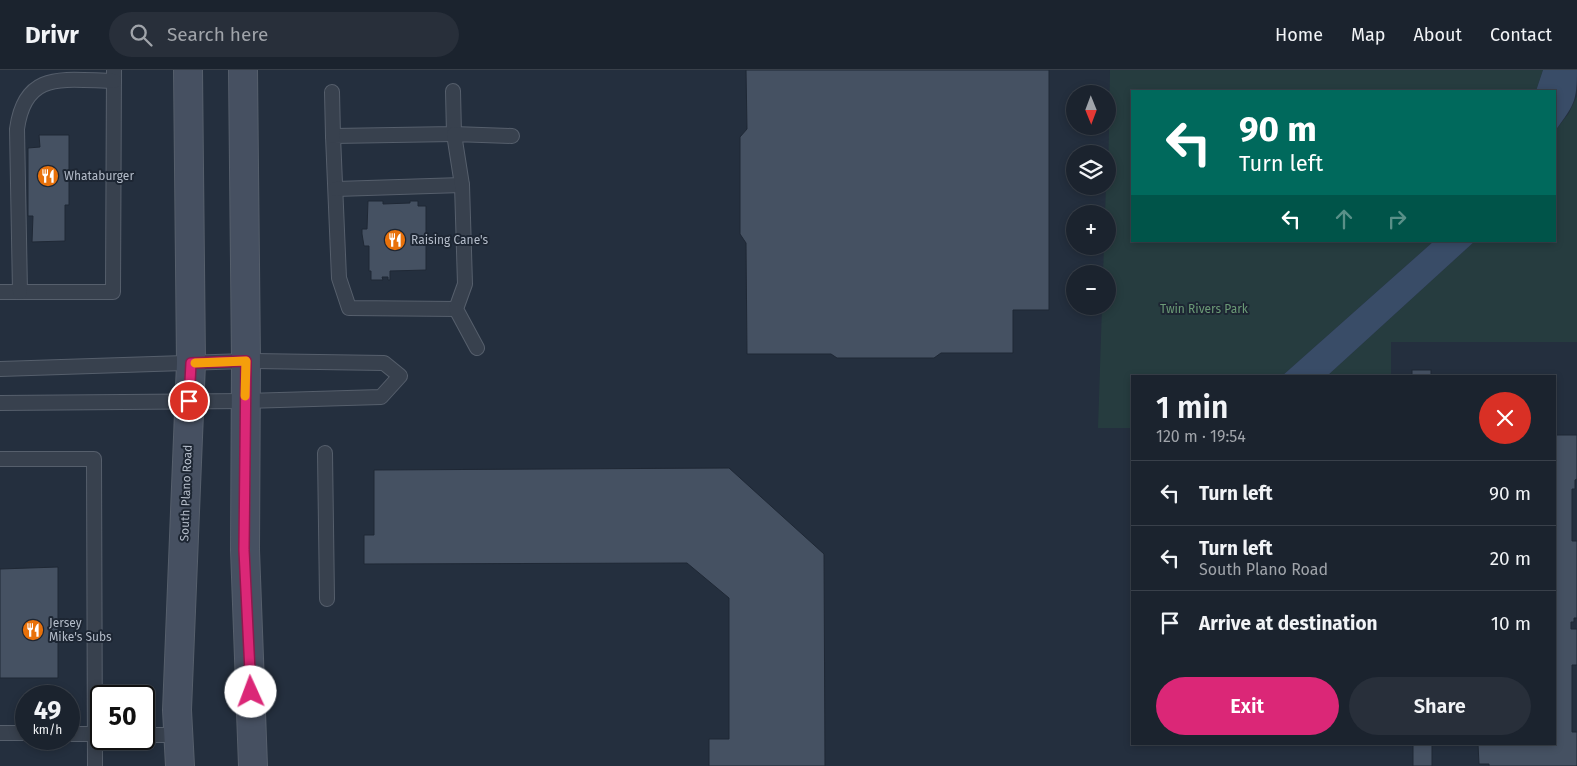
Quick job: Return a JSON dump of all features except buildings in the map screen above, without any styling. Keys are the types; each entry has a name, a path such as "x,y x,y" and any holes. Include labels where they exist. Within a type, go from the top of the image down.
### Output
{"main road":[{"name":"South Plano Road","path":"180,766 177,710 191,363 188,70"},
{"path":"243,70 246,361 244,550 253,766"}],"lane":[{"path":"0,292 20,292 113,292 114,76 46,80 26,94 19,112 17,129 20,292"},
{"path":"453,91 454,134 462,185 465,284 456,309 477,348"},
{"path":"332,92 339,278 349,308 456,309"},
{"path":"333,136 454,134 512,136"},
{"path":"336,189 462,185"},
{"path":"0,369 246,361 384,362 400,376 381,397 245,401 0,402"},
{"path":"325,453 327,599"},
{"path":"0,459 94,459 97,685"},
{"path":"0,733 15,733"},
{"path":"155,735 178,735"},
{"path":"95,766 96,750"}],"green space":[{"name":"Twin Rivers Park","path":"1110,70 1543,70 1536,90 1131,90 1131,242 1433,242 1283,375 1131,375 1131,428 1098,428 1102,315 1116,315 1116,265 1103,265 1104,255 1116,255 1116,205 1105,205 1106,195 1116,195 1116,145 1109,145 1109,135 1116,135 1116,85 1110,85"},
{"path":"1577,96 1577,342 1391,342 1391,375 1328,375 1474,242 1556,242 1556,130 1569,113"}],"water":[{"path":"1543,70 1577,70 1573,103 1556,130 1556,90 1536,90"},
{"path":"1433,242 1474,242 1328,375 1283,375"}],"slow traffic":[{"path":"195,363 246,361 245,396"}],"place":[{"name":"Whataburger","path":"48,176"},
{"name":"Raising Cane's","path":"395,240"},
{"name":"Jersey Mike's Subs","path":"33,630"}],"route":[{"path":"189,401 191,363 246,361 244,550 251,692"}]}
